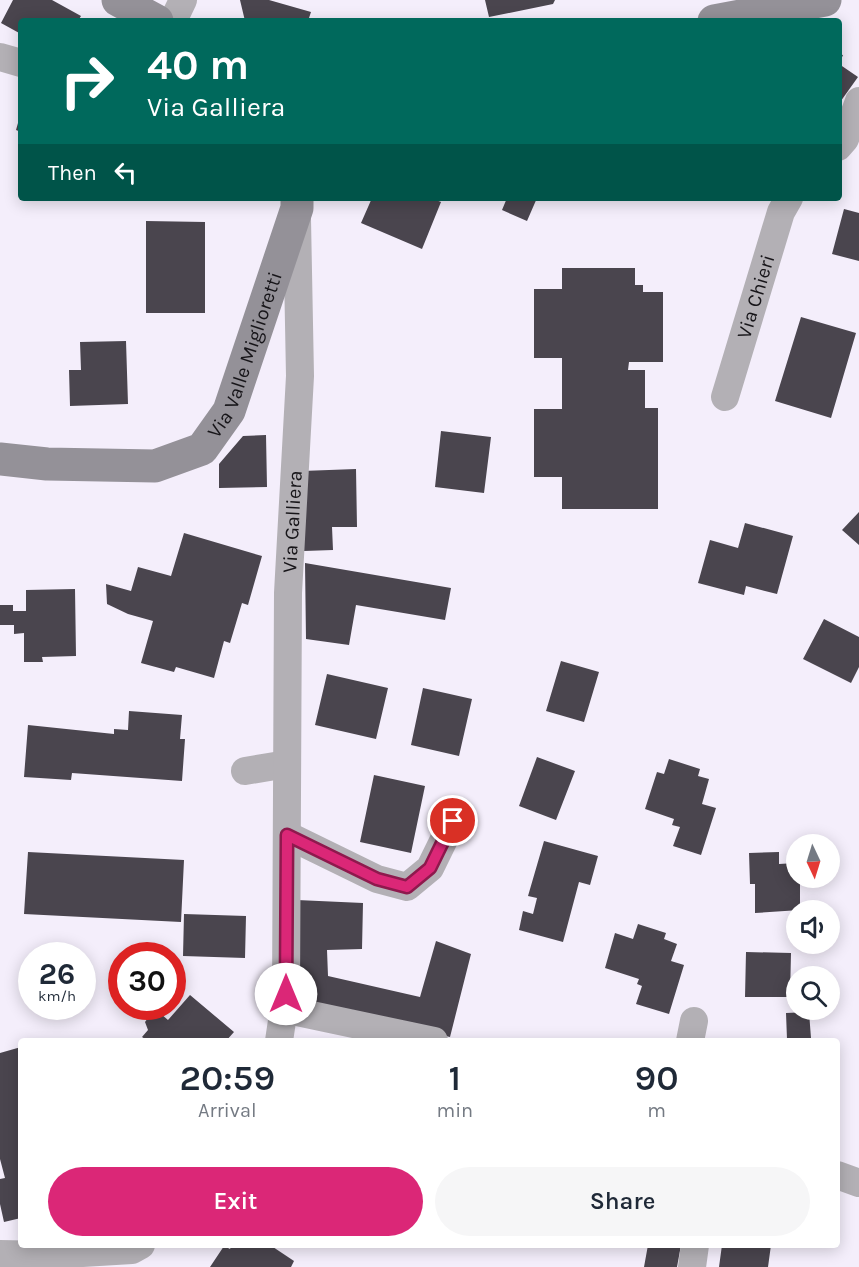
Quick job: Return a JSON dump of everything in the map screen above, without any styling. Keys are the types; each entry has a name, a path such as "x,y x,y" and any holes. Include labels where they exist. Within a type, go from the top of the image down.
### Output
{"street":[{"path":"118,0 151,18"},
{"path":"174,18 183,0"},
{"path":"730,18 825,0"},
{"path":"0,57 18,62"},
{"path":"842,142 859,101"},
{"name":"Via Chieri","path":"725,397 781,212 787,201"},
{"name":"Via Valle Miglioretti","path":"0,459 46,464 155,466 201,449 229,411 297,203"},
{"name":"Via Galliera","path":"279,1038 284,1009 288,593 300,376 297,203"},
{"path":"245,771 287,764"},
{"path":"287,835 377,879 407,887 430,868 453,821"},
{"path":"284,1009 420,1038"},
{"path":"840,1176 859,1183"},
{"path":"692,1267 695,1248"},
{"path":"0,1254 138,1254"}],"building":[{"path":"13,0 52,0 81,16 80,18 18,18 18,32 1,23"},
{"path":"240,0 269,0 311,12 309,18 244,18"},
{"path":"485,0 555,0 553,4 489,17"},
{"path":"842,66 858,77 842,99"},
{"path":"371,201 441,202 422,249 361,223"},
{"path":"506,201 536,201 527,221 502,210"},
{"path":"844,209 859,213 859,261 832,254"},
{"path":"146,221 205,222 205,313 146,313"},
{"path":"562,268 635,268 635,285 643,285 643,292 663,292 663,362 629,362 628,370 645,370 645,408 658,408 658,509 562,509 562,477 534,477 534,409 562,409 562,358 534,358 534,289 562,289"},
{"path":"801,317 856,333 831,418 775,401"},
{"path":"126,341 128,404 70,406 69,370 81,370 80,342"},
{"path":"441,431 491,437 484,493 435,487"},
{"path":"266,435 267,487 219,488 219,464 243,436"},
{"path":"356,469 357,527 332,527 333,550 304,551 302,471"},
{"path":"859,512 859,545 842,530"},
{"path":"745,523 793,536 777,594 746,586 744,595 698,583 710,540 738,548"},
{"path":"184,533 262,556 248,605 242,603 230,643 224,641 214,678 176,667 174,672 141,663 153,621 128,614 107,604 106,584 131,591 138,567 171,576"},
{"path":"305,563 451,588 445,620 356,605 349,645 306,639"},
{"path":"75,589 76,656 42,657 43,662 24,662 24,633 14,634 14,625 0,625 0,605 13,605 13,611 26,611 26,590"},
{"path":"824,619 859,637 859,667 851,683 803,659"},
{"path":"561,661 599,672 584,722 546,711"},
{"path":"327,674 388,688 376,739 315,725"},
{"path":"423,688 472,699 459,756 411,745"},
{"path":"129,711 182,715 180,739 185,739 182,781 72,773 71,780 24,777 28,725 114,734 114,729 128,730"},
{"path":"537,757 575,771 556,820 519,806"},
{"path":"669,759 700,769 698,776 709,779 702,804 716,808 701,855 673,846 680,827 672,825 674,819 645,809 657,772 664,774"},
{"path":"374,775 425,786 411,853 360,842"},
{"path":"544,841 598,856 590,885 579,882 563,942 519,930 523,911 533,914 537,898 528,896"},
{"path":"28,852 184,860 181,922 24,914"},
{"path":"779,852 779,864 786,864 786,888 800,888 800,900 786,900 786,911 755,913 755,884 750,884 749,853"},
{"path":"297,900 363,903 362,949 327,950 328,976 420,997 436,941 471,954 450,1037 295,1003"},
{"path":"184,914 246,916 245,958 186,956 186,942 183,942"},
{"path":"638,924 666,933 664,939 677,944 671,961 684,965 669,1014 636,1004 642,986 637,984 639,979 605,968 615,933 633,939"},
{"path":"746,952 791,954 791,966 786,966 786,997 745,997"},
{"path":"190,995 234,1032 229,1038 144,1038 148,1030 146,1020 186,1020 186,1000"},
{"path":"786,1020 810,1020 811,1038 787,1038"},
{"path":"18,1048 18,1219 4,1222 0,1204 0,1179 5,1178 0,1159 0,1053"},
{"path":"223,1248 274,1248 294,1261 291,1267 210,1267"},
{"path":"647,1248 680,1248 677,1267 644,1267"},
{"path":"722,1248 771,1248 768,1267 719,1267"}],"route":[{"path":"286,994 287,835 377,879 407,887 430,868 453,821"}]}
